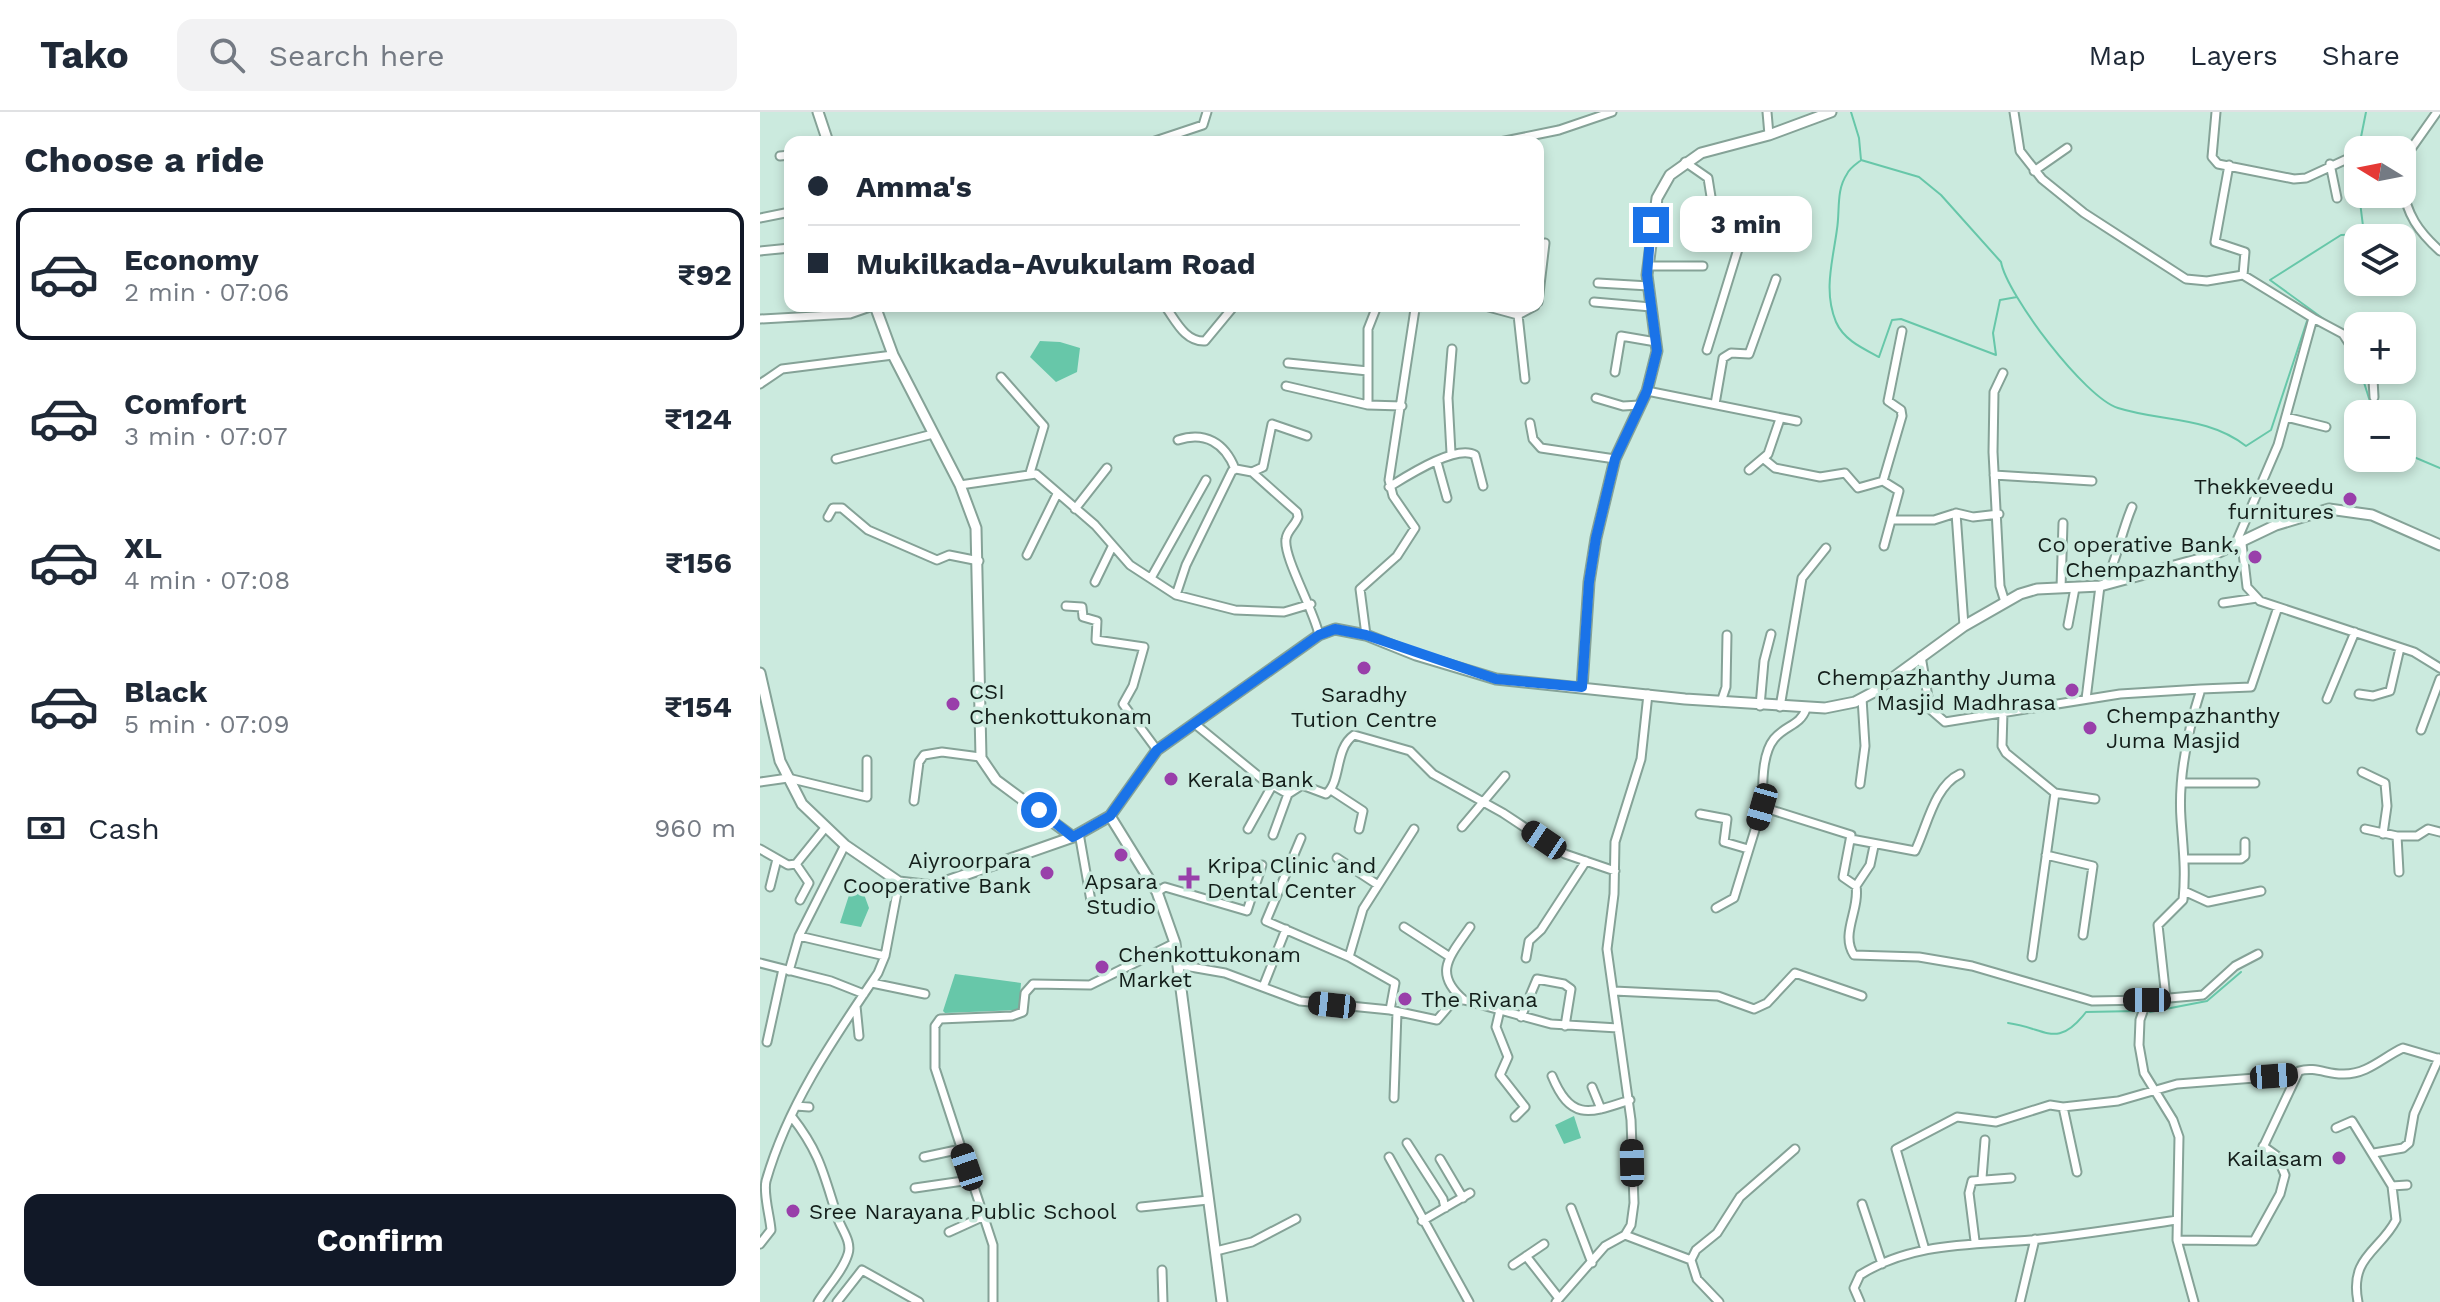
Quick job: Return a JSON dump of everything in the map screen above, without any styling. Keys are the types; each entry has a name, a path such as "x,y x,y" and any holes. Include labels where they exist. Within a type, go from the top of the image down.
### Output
{"main road":[{"path":"818,112 826,136"},
{"path":"1582,687 1591,559 1615,459 1647,391 1656,342 1648,266 1657,198 1670,175 1701,153 1769,135 1831,112"},
{"path":"876,312 893,355 960,485 976,528 979,561 980,757 996,780 1076,835"},
{"path":"760,673 780,761 802,804 845,845 899,882 933,886 1076,835 1110,816 1157,750 1319,635 1335,629 1366,635 1496,679 1760,706 1806,709 1838,707 1862,698 1964,626 2005,602 2037,589 2102,585 2238,545 2276,525 2329,509 2372,515 2440,545"},
{"path":"1110,816 1157,892 1175,943 1222,1302"}],"street":[{"path":"1170,136 1203,125 1207,112"},
{"path":"1530,136 1559,130 1612,112"},
{"path":"1767,112 1769,135"},
{"path":"2014,112 2016,140 2034,171 2084,213 2186,279 2207,281 2243,275 2344,336"},
{"path":"2216,112 2214,162 2294,179 2306,178 2344,159"},
{"path":"2416,139 2437,112"},
{"path":"2034,171 2067,148"},
{"path":"780,156 784,156"},
{"path":"1685,162 1708,178 1716,228 1739,246 1707,350"},
{"path":"2330,164 2337,198"},
{"path":"2229,165 2215,242 2245,252 2243,275"},
{"path":"2407,208 2417,230 2440,251"},
{"path":"760,218 784,213"},
{"path":"1544,251 1545,243"},
{"path":"760,251 784,249"},
{"path":"1648,266 1703,266"},
{"path":"1715,404 1723,358 1731,353 1749,354 1776,279"},
{"path":"1598,283 1649,286"},
{"path":"1594,302 1651,307"},
{"path":"760,319 856,312"},
{"path":"1169,312 1184,333 1197,341 1205,341 1212,335 1229,312"},
{"path":"1368,405 1368,329 1375,312"},
{"path":"1366,635 1360,589 1397,556 1415,528 1389,487 1414,312"},
{"path":"1507,312 1518,315 1523,312"},
{"path":"1518,315 1525,379"},
{"path":"2313,318 2286,417 2238,545 2247,587 2257,598 2278,607 2400,648 2440,668"},
{"path":"1883,481 1902,416 1901,410 1888,401 1902,331"},
{"path":"1615,372 1621,336 1656,342"},
{"path":"1451,453 1448,398 1452,349"},
{"path":"760,384 782,369 893,355"},
{"path":"1288,363 1368,371"},
{"path":"2003,373 1994,392 1994,475 1999,514 2000,586 2005,602"},
{"path":"1001,377 1044,426 1030,473"},
{"path":"2373,384 2374,397"},
{"path":"1286,386 1368,405 1402,406"},
{"path":"1647,391 1797,421"},
{"path":"1596,398 1623,406 1640,405"},
{"path":"2286,417 2326,427"},
{"path":"1749,470 1764,459 1780,419"},
{"path":"1530,423 1533,439 1541,448 1615,459"},
{"path":"1252,472 1263,467 1272,424 1307,436"},
{"path":"836,459 933,434"},
{"path":"1178,440 1200,436 1221,445 1235,469 1252,472 1297,512 1298,517 1287,533 1286,548 1311,604 1319,635"},
{"path":"1389,487 1411,472 1451,453 1466,451 1475,455 1483,486"},
{"path":"1764,459 1775,468 1820,477 1845,473 1858,488 1883,481 1899,491 1884,546"},
{"path":"1437,462 1447,498"},
{"path":"1075,509 1107,468"},
{"path":"1176,595 1215,504 1235,469"},
{"path":"960,485 1030,473 1045,480 1095,525 1112,547 1176,595 1235,610 1284,612 1311,604"},
{"path":"1994,475 2092,481"},
{"path":"1151,578 1206,480"},
{"path":"1027,555 1057,494"},
{"path":"2086,699 2102,585 2119,555 2121,532 2132,507"},
{"path":"828,517 833,508 842,508 868,530 937,560 949,555 979,561"},
{"path":"1891,520 1934,520 1956,513 1973,517 1999,514"},
{"path":"1956,513 1964,626"},
{"path":"2061,588 2063,523"},
{"path":"1095,582 1112,547"},
{"path":"1780,707 1802,578 1826,548"},
{"path":"2068,625 2075,588"},
{"path":"2223,603 2257,598"},
{"path":"1066,606 1082,607 1083,617 1097,621 1096,640 1144,647 1133,686 1123,704 1157,750"},
{"path":"1921,656 1930,709 1945,722 2086,699 2251,687 2278,607"},
{"path":"2327,699 2355,632"},
{"path":"1760,706 1764,661 1771,634"},
{"path":"1721,702 1726,687 1727,635"},
{"path":"2359,694 2373,696 2390,691 2400,648"},
{"path":"2421,730 2440,679"},
{"path":"2166,998 2158,925 2183,900 2187,859 2181,819 2182,783 2189,727 2201,689"},
{"path":"1526,1256 1557,1299 1577,1283 1605,1246 1625,1235 1631,1225 1634,1203 1630,1100 1607,949 1615,842 1641,759 1648,694"},
{"path":"1860,784 1865,746 1862,698"},
{"path":"1716,908 1734,898 1762,807 1768,751 1774,739 1802,720 1806,709"},
{"path":"2003,712 2002,746 2006,753 2055,793 2095,799"},
{"path":"1195,724 1272,786 1288,794"},
{"path":"1273,835 1288,794 1302,785 1326,794 1331,790 1344,746 1350,737 1359,735 1410,751 1433,774 1482,800 1565,854 1615,871"},
{"path":"914,801 919,762 924,755 942,752 980,757"},
{"path":"760,782 788,778 867,797 867,760"},
{"path":"2362,772 2385,783 2387,806 2383,834"},
{"path":"1851,839 1874,846 1915,851 1928,815 1950,779 1960,774"},
{"path":"1462,827 1505,776"},
{"path":"2182,783 2255,783"},
{"path":"1248,829 1272,786"},
{"path":"1331,790 1363,811 1359,829"},
{"path":"2032,957 2055,793"},
{"path":"1762,807 1848,833 1851,839 1843,877 1856,886"},
{"path":"1700,814 1727,819 1724,842 1748,849"},
{"path":"796,864 825,828"},
{"path":"1349,957 1363,909 1414,829"},
{"path":"2365,829 2397,836 2417,836 2428,829 2440,832"},
{"path":"1076,835 1091,901"},
{"path":"2397,836 2399,872"},
{"path":"1301,838 1266,921 1349,957 1395,983 1394,1098"},
{"path":"2187,859 2241,859 2245,856 2245,842"},
{"path":"767,1042 786,970 799,936 845,845"},
{"path":"1874,846 1870,865 1856,886 1848,936 1854,955 1919,957 1972,966 2092,1001 2203,995 2235,966 2258,954"},
{"path":"760,849 777,859 796,864 809,883 800,900"},
{"path":"2046,855 2093,866 2083,935"},
{"path":"1337,858 1378,885"},
{"path":"770,887 777,859"},
{"path":"1526,958 1529,941 1541,930 1586,861"},
{"path":"1157,892 1165,887 1184,890 1247,911 1262,865"},
{"path":"760,1244 771,1230 766,1182 806,1081 872,983 885,956 899,882"},
{"path":"2184,891 2208,902 2261,891"},
{"path":"1404,927 1450,957"},
{"path":"1470,927 1450,957 1446,981 1455,996 1521,1017 1565,1026 1618,1028"},
{"path":"1263,987 1286,929"},
{"path":"799,936 885,956"},
{"path":"993,1302 993,1245 935,1068 935,1026 940,1019 1012,1016 1023,1012 1025,993 1033,984 1090,985 1175,943"},
{"path":"760,963 864,994"},
{"path":"1179,965 1225,973 1300,1001 1393,1011 1437,1020 1455,996"},
{"path":"1614,991 1718,996 1754,1009 1767,1003 1789,976 1801,973 1862,996"},
{"path":"1521,1017 1537,979 1548,980 1571,989 1565,1026"},
{"path":"872,983 925,994"},
{"path":"2147,1000 2140,1020 2139,1045 2144,1073 2173,1120 2179,1137 2177,1240 2194,1302"},
{"path":"856,1006 859,1036"},
{"path":"1500,1010 1496,1027 1508,1057 1500,1072 1525,1107 1515,1117"},
{"path":"1925,1250 1896,1149 1957,1117 1996,1122 2039,1107 2118,1101 2195,1081 2296,1075 2305,1069 2339,1075 2360,1072 2403,1048 2440,1059 2414,1114 2409,1143 2403,1148 2374,1153"},
{"path":"2257,1160 2296,1075"},
{"path":"1552,1076 1562,1097 1574,1108 1588,1112 1630,1100"},
{"path":"1592,1087 1601,1109"},
{"path":"796,1106 809,1107"},
{"path":"2063,1107 2077,1172"},
{"path":"792,1117 809,1138 826,1173 849,1245 847,1259 818,1302"},
{"path":"2336,1128 2352,1121 2392,1186 2396,1220 2363,1259 2358,1277 2358,1302"},
{"path":"1982,1178 1985,1140"},
{"path":"1407,1143 1443,1199 1445,1208"},
{"path":"2177,1240 2254,1241 2280,1194 2285,1175 2277,1156 2263,1146"},
{"path":"924,1157 961,1149"},
{"path":"1719,1302 1697,1279 1691,1260 1696,1250 1717,1233 1740,1197 1795,1149"},
{"path":"1389,1157 1469,1302"},
{"path":"1440,1159 1463,1198"},
{"path":"760,1174 773,1165"},
{"path":"1975,1241 1969,1187 1972,1181 2011,1178"},
{"path":"915,1188 970,1180"},
{"path":"2392,1186 2407,1185"},
{"path":"1422,1221 1470,1193"},
{"path":"1141,1207 1208,1200"},
{"path":"1862,1204 1882,1264"},
{"path":"1571,1208 1592,1263"},
{"path":"949,1232 982,1217"},
{"path":"1216,1251 1252,1242 1296,1219"},
{"path":"1860,1302 1855,1281 1882,1264 1925,1250 1975,1241 2035,1239 2177,1220"},
{"path":"1625,1235 1691,1260"},
{"path":"2020,1302 2033,1259 2035,1239"},
{"path":"1513,1265 1544,1244"},
{"path":"837,1302 862,1270 919,1302"},
{"path":"1162,1270 1163,1302"}],"shaded area":[{"path":"1040,341 1060,342 1080,348 1077,372 1056,382 1030,357"},
{"path":"861,886 869,908 861,927 840,923 851,889"},
{"path":"955,974 1021,983 1019,1010 945,1013 943,1011"},
{"path":"1574,1116 1581,1138 1564,1144 1555,1125"}],"waterway":[{"path":"1851,112 1859,138 1861,160 1919,177 1941,195 2001,262 2017,297 2049,344 2087,386 2118,408 2200,424 2231,436 2246,446 2271,430 2307,321"},
{"path":"2361,136 2366,112"},
{"path":"1860,161 1849,170 1841,187 1830,276 1832,310 1839,328 1849,339 1879,357 1892,320 1901,319 1996,355 1993,333 2000,300 2017,297"},
{"path":"2325,320 2270,280 2341,235 2364,234 2361,208"},
{"path":"2364,384 2370,400"},
{"path":"2416,458 2440,468"},
{"path":"2150,1012 2207,1001 2241,972"},
{"path":"2008,1023 2050,1034 2067,1030 2086,1012 2137,1011"}],"place":[{"name":"Thekkeveedu furnitures","path":"2350,499"},
{"name":"Co operative Bank, Chempazhanthy","path":"2255,557"},
{"name":"Saradhy Tution Centre","path":"1364,668"},
{"name":"Chempazhanthy Juma Masjid Madhrasa","path":"2072,690"},
{"name":"CSI Chenkottukonam","path":"953,704"},
{"name":"Chempazhanthy Juma Masjid","path":"2090,728"},
{"name":"Kerala Bank","path":"1171,779"},
{"name":"Apsara Studio","path":"1121,855"},
{"name":"Aiyroorpara Cooperative Bank","path":"1047,873"},
{"name":"Kripa Clinic and Dental Center","path":"1189,878"},
{"name":"Chenkottukonam Market","path":"1102,967"},
{"name":"The Rivana","path":"1405,999"},
{"name":"Kailasam","path":"2339,1158"},
{"name":"Sree Narayana Public School","path":"793,1211"}],"route":[{"path":"1039,810 1073,837 1110,816 1157,750 1285,663 1319,635 1335,629 1366,635 1416,655 1496,679 1582,687 1591,559 1615,459 1647,391 1657,351 1647,275 1651,225"}]}
